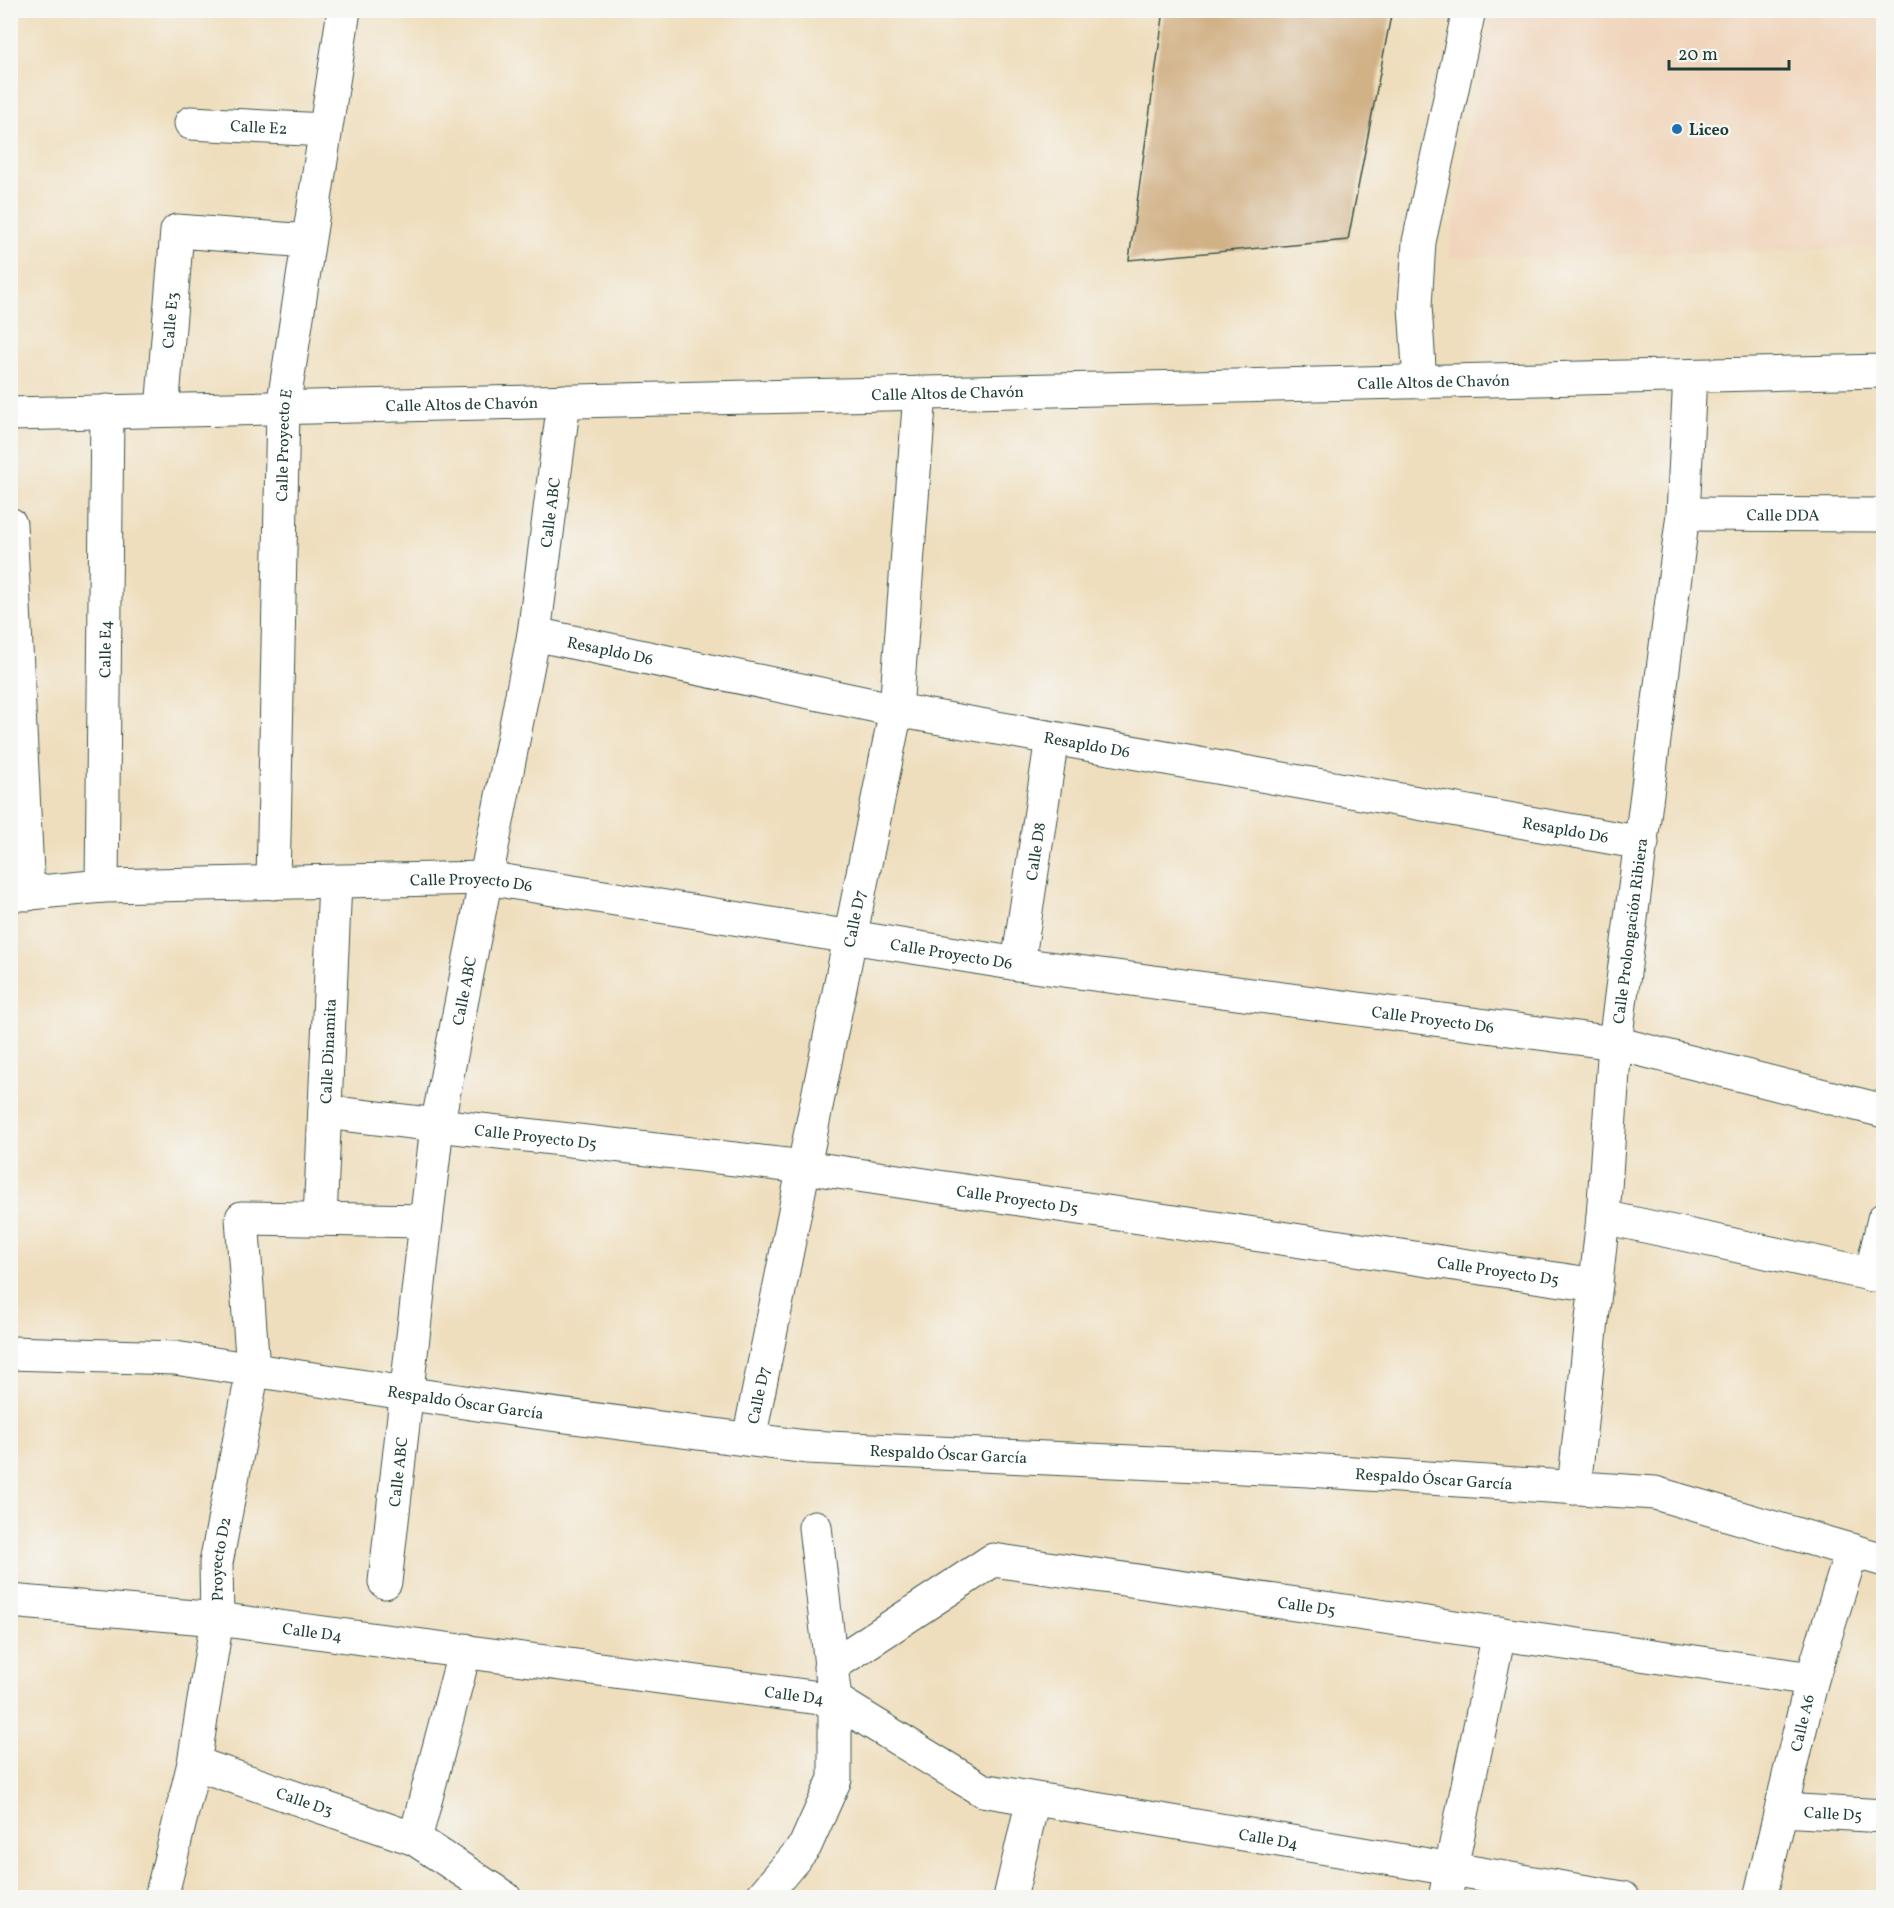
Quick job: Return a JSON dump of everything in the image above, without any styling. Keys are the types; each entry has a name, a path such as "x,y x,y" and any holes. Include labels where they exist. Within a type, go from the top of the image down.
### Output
{"street":[{"name":"Calle Proyecto E","path":"273,883 283,408 344,10"},
{"path":"1419,382 1415,306 1419,242 1469,10"},
{"name":"Calle E2","path":"192,123 325,130"},
{"name":"Calle E3","path":"162,410 177,231 308,241"},
{"name":"Calle Altos de Chavón","path":"10,414 1884,371"},
{"name":"Calle Prolongación Ribiera","path":"1574,1488 1603,1217 1615,1043 1683,514 1690,375"},
{"name":"Calle D7","path":"749,1439 896,710 920,393"},
{"name":"Calle ABC","path":"385,1582 437,1126 534,634 564,401"},
{"name":"Calle E4","path":"102,886 107,411"},
{"name":"Calle DDA","path":"1683,514 1884,515"},
{"path":"10,524 19,895"},
{"name":"Resapldo D6","path":"534,634 896,710 1642,843"},
{"name":"Calle D8","path":"1018,964 1052,738"},
{"name":"Calle Proyecto D6","path":"19,895 102,886 486,878 1018,964 1615,1043 1884,1111"},
{"name":"Calle Dinamita","path":"320,1219 335,882"},
{"name":"Calle Proyecto D5","path":"325,1112 804,1167 1596,1285"},
{"path":"1603,1217 1877,1276 1884,1219"},
{"name":"Proyecto D2","path":"161,1898 194,1763 217,1619 216,1563 253,1370 242,1218 320,1219"},
{"path":"320,1219 426,1221"},
{"name":"Respaldo Óscar García","path":"10,1353 175,1358 497,1407 807,1447 1308,1470 1655,1493 1884,1560"},
{"path":"761,1898 805,1846 835,1779 835,1700 815,1527"},
{"name":"Calle A6","path":"1760,1898 1812,1679 1852,1550"},
{"name":"Calle D5","path":"830,1667 993,1560 1812,1679"},
{"name":"Calle D4","path":"10,1601 217,1619 835,1700 982,1790 1448,1883 1623,1898"},
{"path":"1448,1883 1499,1633"},
{"path":"415,1839 465,1650"},
{"name":"Calle D3","path":"194,1763 415,1839 505,1898"},
{"path":"1010,1898 1033,1799"},
{"name":"Calle D5","path":"1782,1810 1884,1816"}],"shaded area":[{"name":"Liceo","path":"1490,11 1883,11 1883,248 1448,258"}],"building":[{"path":"1164,10 1392,10 1348,240 1129,260"}],"place":[{"name":"Liceo","path":"1677,129"}]}
